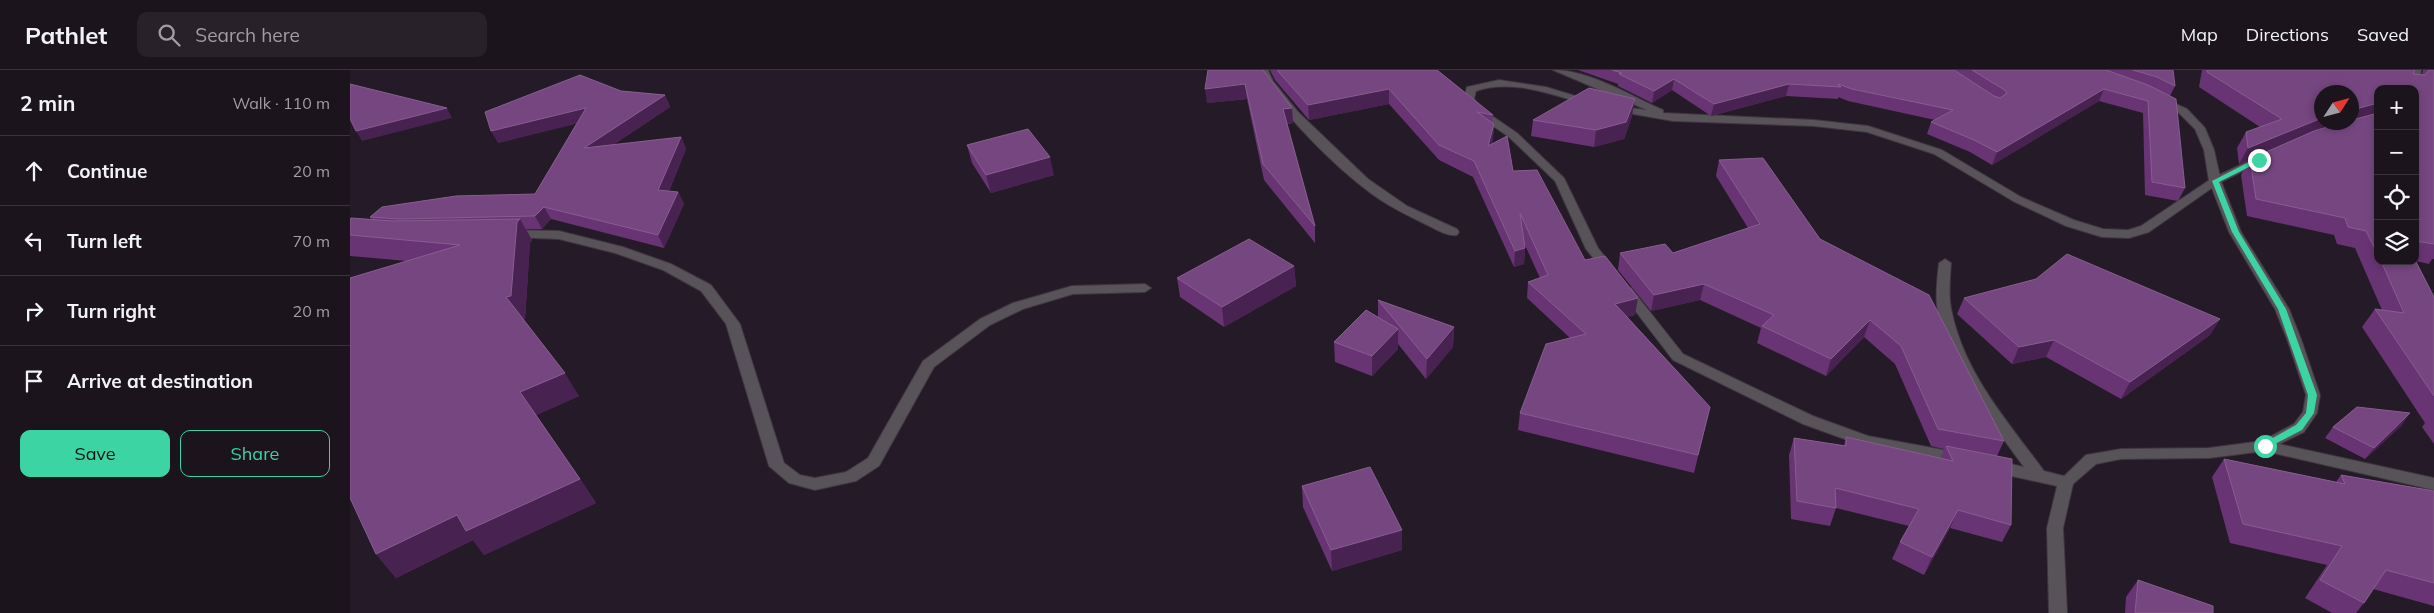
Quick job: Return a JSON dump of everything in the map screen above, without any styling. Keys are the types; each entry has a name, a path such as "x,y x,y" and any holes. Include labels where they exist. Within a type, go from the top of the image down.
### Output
{"street":[{"path":"1263,70 1277,92 1304,125 1374,190 1409,212 1453,232"},
{"path":"1558,70 1597,84 1674,118"},
{"path":"2413,85 2416,70"},
{"path":"2066,482 1866,441 1825,426 1678,357 1592,249 1560,180 1546,164 1513,135 1478,111 1469,98 1471,89 1482,84 1506,82 1641,114 1674,118 1814,123 1868,129 1938,152 2017,199 2070,223 2102,233 2129,234 2145,229 2215,181 2275,154"},
{"path":"2147,93 2183,111 2200,128 2209,150 2215,181 2235,232 2282,309 2313,395 2310,413 2299,428 2265,446"},
{"path":"498,234 559,236 619,250 667,267 706,288 733,324 777,466 795,479 815,484 850,477 874,462 928,364 985,322 1018,306 1072,290 1145,288"},
{"path":"1945,263 1945,313 1960,355 1978,389 2038,475"},
{"path":"2058,613 2055,528 2066,482 2092,459 2121,454 2209,453 2265,446 2434,484"}],"building":[{"path":"1208,70 1263,70 1292,108 1283,109 1315,226 1263,164 1245,84 1205,89"},
{"path":"1277,70 1437,70 1493,115 1477,112 1494,124 1488,146 1507,136 1513,171 1537,170 1585,260 1605,256 1638,298 1615,304 1710,407 1698,455 1520,413 1546,344 1586,334 1528,282 1548,275 1520,213 1525,248 1515,251 1474,161 1439,145 1389,89 1308,105"},
{"path":"1612,70 1954,70 2000,98 2006,94 2006,91 1972,70 2106,70 2148,85 2176,99 2185,188 2152,182 2148,101 2104,89 1997,152 1931,122 1953,110 1852,89 1838,84 1841,87 1789,84 1714,104 1674,79 1654,91 1619,74 1622,73"},
{"path":"2133,70 2173,70 2175,86 2157,77"},
{"path":"2207,70 2415,70 2413,74 2425,75 2429,70 2434,70 2434,244 2419,242 2419,85 2374,85 2374,104 2359,108 2359,85 2314,85 2314,121 2248,148 2246,132 2282,119 2207,72"},
{"path":"580,75 621,91 665,95 584,148 681,137 658,190 678,192 658,235 544,207 535,216 399,219 370,217 382,207 456,196 535,194 586,108 491,131 485,112"},
{"path":"350,84 447,108 356,131 350,119"},
{"path":"1589,88 1635,99 1626,122 1596,130 1533,120"},
{"path":"2374,114 2374,247 2366,231 2348,227 2345,218 2256,199 2250,159 2317,130 2359,130 2359,118"},
{"path":"1028,129 1050,157 986,175 967,145"},
{"path":"1763,158 1820,239 1929,295 2004,441 1938,429 1901,346 1870,320 1831,359 1762,326 1774,315 1704,284 1654,295 1620,253 1665,244 1673,253 1760,224 1719,160"},
{"path":"351,218 393,221 520,219 517,222 511,296 506,297 565,373 520,392 580,479 466,531 457,515 376,554 350,498 350,278 460,245 350,235"},
{"path":"1249,239 1294,266 1222,307 1177,278"},
{"path":"2067,254 2220,319 2130,382 2054,340 2019,347 1964,298 2036,279"},
{"path":"2383,265 2418,265 2434,297 2434,396 2375,309 2404,313"},
{"path":"1378,300 1454,327 1427,359"},
{"path":"1366,310 1398,329 1372,356 1334,342"},
{"path":"2357,407 2410,413 2374,448 2333,427"},
{"path":"1846,437 1953,461 1946,446 2012,459 2011,525 1958,510 1932,557 1900,542 1919,509 1835,488 1836,508 1797,501 1794,438 1846,446"},
{"path":"2224,459 2345,484 2341,475 2434,491 2434,583 2386,570 2364,603 2320,580 2342,546 2243,524"},
{"path":"1370,467 1402,530 1331,550 1302,486"},
{"path":"2138,580 2213,606 2213,613 2135,613"}],"route":[{"path":"2259,160 2215,181 2235,232 2282,309 2313,395 2310,413 2299,428 2265,446"}]}
